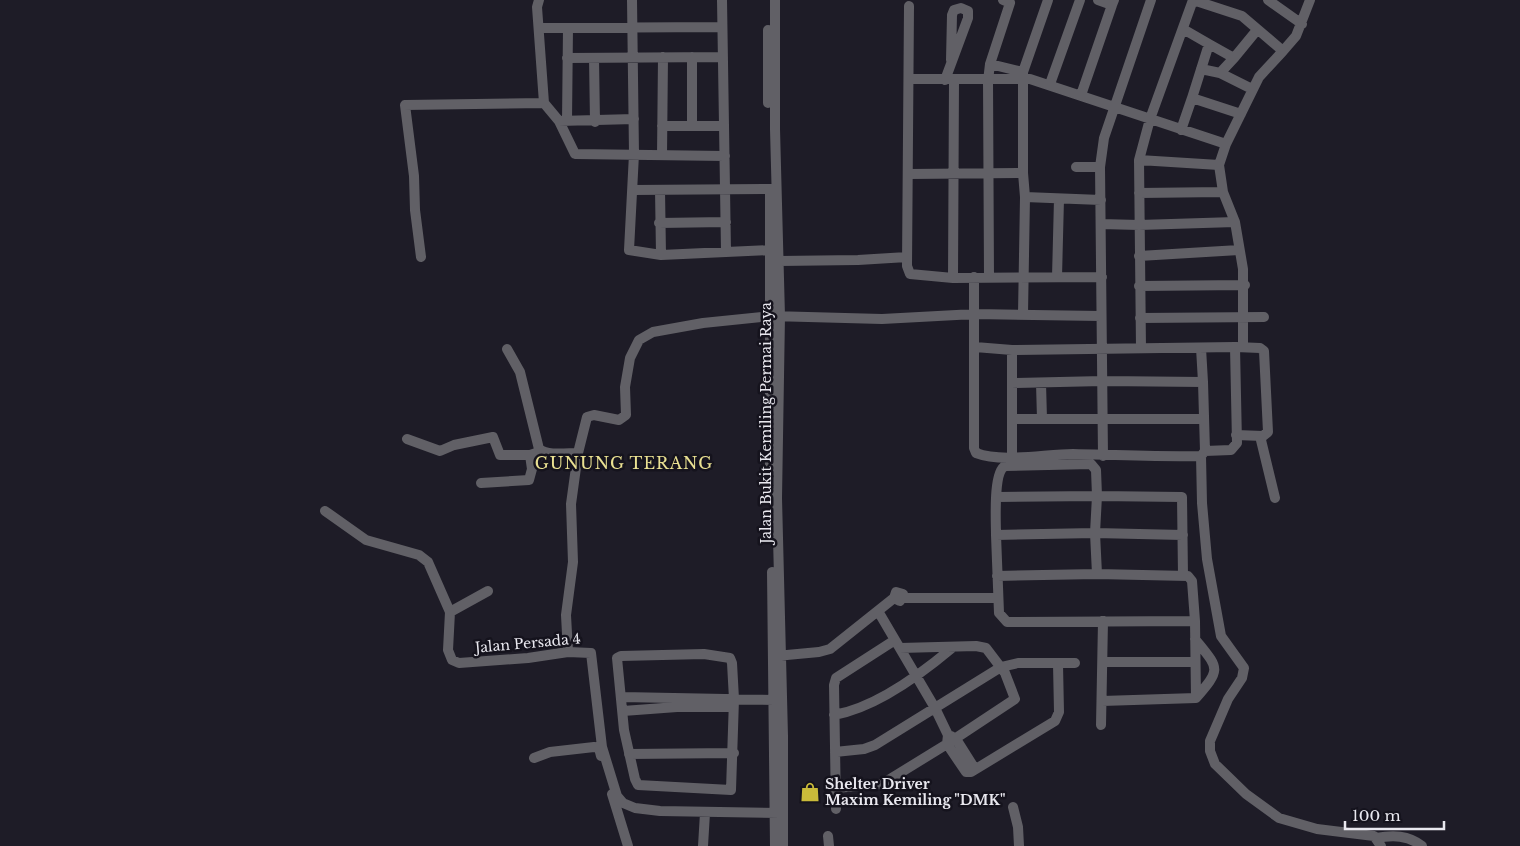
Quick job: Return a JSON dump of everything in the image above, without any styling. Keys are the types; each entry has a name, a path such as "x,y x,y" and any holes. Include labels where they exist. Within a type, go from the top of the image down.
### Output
{"street":[{"path":"539,0 537,7 544,104"},
{"path":"632,0 634,154 629,250 661,255 771,250"},
{"path":"722,0 726,251"},
{"name":"Jalan Bukit Kemiling Permai Raya","path":"769,0 773,189 779,261 776,316 779,813 776,846"},
{"name":"Jalan Bukit Kemiling Permai Raya","path":"775,0 771,250 776,316"},
{"path":"1022,314 1025,197 1023,173 1023,75 1048,0"},
{"path":"1050,84 1080,0"},
{"path":"1082,95 1113,2 1098,0"},
{"path":"1103,456 1100,167 1104,138 1151,0"},
{"path":"1141,348 1139,160 1150,119 1193,0 1242,16 1283,51"},
{"path":"1268,0 1302,24"},
{"path":"974,277 974,450 982,455 1103,456 1203,453 1234,449 1237,442 1239,347 1244,317 1245,285 1234,222 1223,192 1220,165 1226,144 1252,89 1259,77 1283,51 1302,24 1310,0"},
{"path":"989,277 988,80 990,64 1008,1"},
{"path":"909,6 907,266 910,274 953,278 1102,277"},
{"path":"539,28 722,27"},
{"path":"568,28 563,121 575,154 725,156"},
{"path":"1182,28 1234,58"},
{"path":"1220,73 1258,30"},
{"path":"1182,130 1209,44"},
{"path":"662,57 662,155"},
{"path":"692,57 692,126"},
{"path":"567,58 723,57"},
{"path":"594,58 595,122"},
{"path":"951,60 950,80 954,174 953,278"},
{"path":"990,64 1226,144"},
{"path":"1201,69 1220,73 1252,89"},
{"path":"909,80 988,80 1023,75"},
{"path":"1192,98 1241,114"},
{"path":"421,257 415,210 414,176 405,105 544,104 563,121 595,122 634,119"},
{"path":"662,126 724,126"},
{"path":"1139,160 1220,165"},
{"path":"1076,167 1100,167"},
{"path":"909,174 1023,173"},
{"path":"633,190 773,189"},
{"path":"660,190 659,223 661,255"},
{"path":"1140,193 1223,192"},
{"path":"1025,197 1101,200"},
{"path":"1057,277 1059,199"},
{"path":"659,223 726,222"},
{"path":"1101,224 1139,225 1234,222"},
{"path":"1140,256 1239,250"},
{"path":"779,261 908,257"},
{"path":"1139,286 1245,285"},
{"path":"568,652 566,615 573,562 571,504 578,453 587,417 594,415 619,420 626,415 625,387 630,358 639,340 653,332 703,323 776,316 882,319 975,314 1101,316"},
{"path":"1140,318 1264,317"},
{"path":"975,347 1012,350 1260,348 1264,351 1268,432 1260,436 1236,434"},
{"path":"1201,348 1203,382 1202,503 1207,559 1221,636 1244,668 1242,678 1228,699 1210,741 1212,759 1246,794 1279,818 1317,829 1378,842 1398,836 1408,838 1422,846"},
{"path":"507,349 520,372 538,446 542,451"},
{"path":"1012,350 1012,456"},
{"path":"1012,383 1103,381 1203,382"},
{"path":"1041,383 1042,419"},
{"path":"1012,419 1103,417 1203,419"},
{"path":"1260,436 1275,498"},
{"path":"407,439 440,451 454,445 493,437 500,455 530,455 542,451 578,453"},
{"path":"481,482 529,480 532,469 530,455"},
{"path":"1097,574 1095,468 1091,464 1002,466 998,478 997,497 998,598 999,613 1007,622 1195,621"},
{"path":"997,497 1182,497 1183,575"},
{"path":"325,511 366,540 419,555 428,562 450,612 488,591"},
{"path":"996,535 1095,533 1183,535"},
{"path":"998,576 1097,574 1188,576 1192,581 1195,621 1196,698"},
{"path":"777,656 819,652 830,649 878,611 898,598 998,598"},
{"path":"878,611 935,708 950,740 975,768 1055,721 1059,712 1058,664"},
{"name":"Jalan Persada 4","path":"450,612 448,650 452,660 459,663 528,658 568,652 589,652 593,656 602,747 620,801 635,808 705,813 779,813"},
{"path":"1101,725 1103,621"},
{"path":"1102,701 1196,698 1211,682 1216,672 1215,666 1195,638"},
{"path":"836,788 882,784 1014,701 1014,694 1001,667 990,651 983,646 952,648 897,644 836,678 834,685 836,809"},
{"path":"834,715 852,712 869,704 916,675 952,648"},
{"path":"704,654 730,658 734,703 734,753 731,790 642,786 636,782 624,730 622,697 616,660 620,656 704,654"},
{"name":"Jalan Bukit Kemiling Permai Raya","path":"777,656 774,700 779,813 783,846"},
{"path":"1103,662 1195,662"},
{"path":"835,752 869,747 1001,667 1018,664 1075,663"},
{"path":"622,697 677,702 734,703 774,700"},
{"path":"623,711 677,702"},
{"path":"534,758 550,752 586,747 599,748 628,846"},
{"path":"628,754 734,753"},
{"path":"1013,807 1018,827 1019,846"},
{"path":"704,846 705,813"}],"place":[{"name":"Shelter Driver Maxim Kemiling \"DMK\"","path":"810,792"}],"district":[{"name":"GUNUNG TERANG","path":"624,463"}]}
